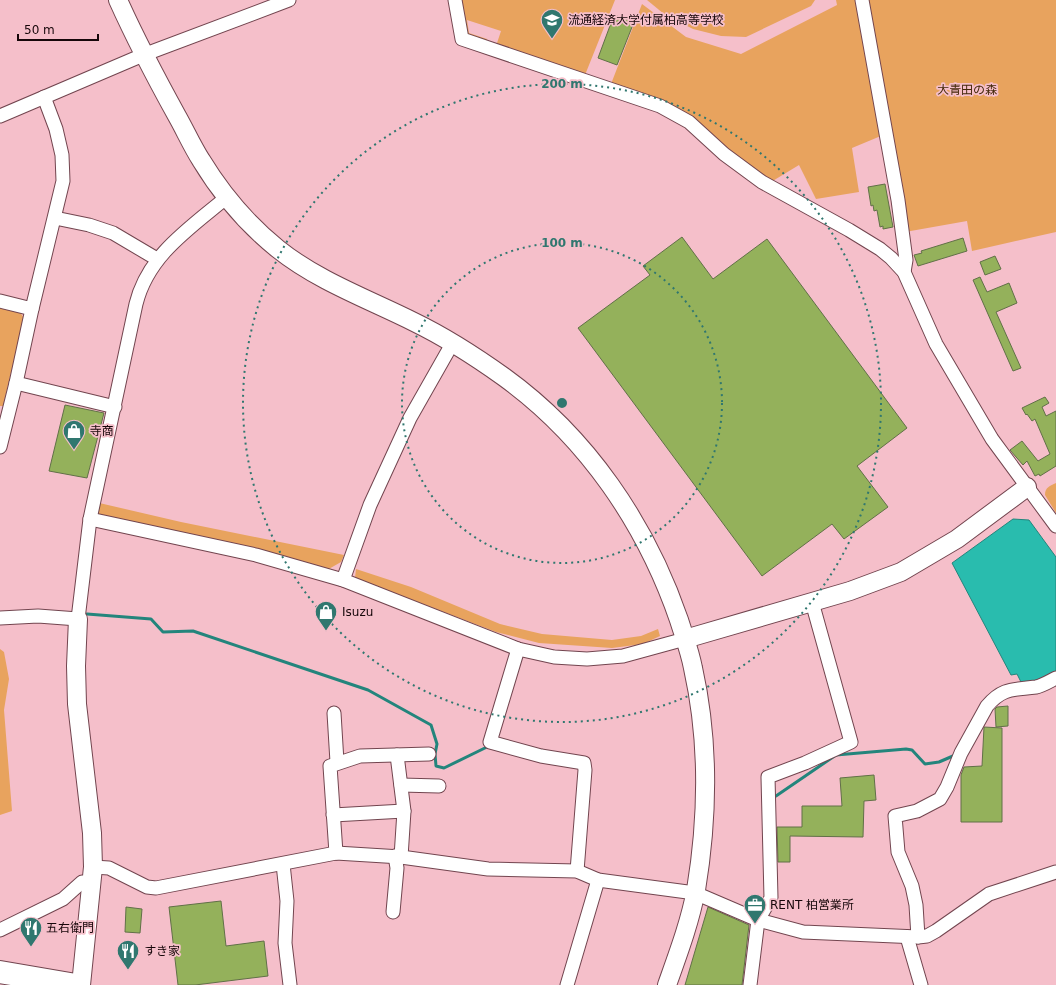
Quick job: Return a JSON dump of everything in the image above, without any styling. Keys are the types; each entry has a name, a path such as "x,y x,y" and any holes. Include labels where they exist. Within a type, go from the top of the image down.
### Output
{"highway":[{"path":"0,972 76,985"}],"street":[{"path":"118,0 143,55 200,158 227,198 258,230 296,262 350,292 418,324 505,378 538,404 565,430 603,474 642,534 658,565 685,639 692,664 700,708 705,774 702,844 695,893 667,985"},
{"path":"0,116 143,55 289,0"},
{"path":"455,0 462,39 660,106 689,122 724,154 762,182 880,249 904,272 936,344 992,439 1056,526"},
{"path":"862,0 898,200 906,260 904,272"},
{"path":"0,447 63,181 62,155 56,129 44,97"},
{"path":"81,985 92,875 92,833 77,704 76,666 78,619 90,519 138,294 145,278 157,259 179,237 227,198"},
{"path":"55,218 89,225 113,233 157,259"},
{"path":"0,301 32,309"},
{"path":"343,580 370,505 414,411 452,344"},
{"path":"16,383 115,407"},
{"path":"90,519 256,555 343,580 518,649 554,657 587,659 623,656 878,582 907,568 957,539 1027,487"},
{"path":"750,985 758,920 771,898 768,777 805,763 851,742 812,602"},
{"path":"0,618 38,616 78,619"},
{"path":"518,649 490,742 540,756 584,763 585,770 577,871"},
{"path":"921,985 913,937 916,905 912,886 898,852 895,816 918,811 940,799 947,787 961,753 987,706 993,699 1001,693 1018,688 1037,687 1056,678"},
{"path":"334,713 337,762"},
{"path":"336,853 330,766 337,762 360,756 429,754"},
{"path":"393,912 404,811 397,755"},
{"path":"401,785 439,786"},
{"path":"333,815 404,811"},
{"path":"0,930 63,899 92,875 109,868 147,887 156,888 336,853 398,857 488,869 577,871 598,880 695,893 758,920 803,932 913,937 927,936 936,931 989,894 1056,872"},
{"path":"283,864 287,901 285,943 290,985"},
{"path":"567,985 598,880"}],"green space":[{"path":"458,0 615,0 585,75 496,46 501,31 467,20 469,33 487,39 488,42 464,36"},
{"path":"647,0 815,0 811,6 746,37 721,36 693,29 664,14"},
{"name":"大青田の森","path":"836,0 1056,0 1056,232 972,251 967,221 905,232 888,133 852,148 859,192 816,199 799,165 771,182 724,148 611,84 642,4 686,37 741,54 837,5"},
{"path":"0,306 19,311 24,318 3,406 0,406"},
{"path":"1056,483 1056,513 1045,495 1045,492 1047,488"},
{"path":"95,502 181,522 344,555 341,562 327,570 103,517 98,514"},
{"path":"356,569 411,587 500,624 542,634 612,640 641,636 658,629 660,636 643,644 612,648 539,643 496,632 355,578"},
{"path":"0,649 4,652 9,679 4,710 12,811 0,815"}],"water":[{"path":"1013,519 1029,520 1056,557 1056,673 1036,682 1021,682 1017,674 1011,675 952,563"}],"building":[{"path":"614,15 634,22 617,65 598,58"},
{"path":"885,184 893,227 883,229 883,226 880,227 877,210 874,211 873,205 871,206 868,187"},
{"path":"682,237 713,279 767,239 907,428 857,466 888,507 844,539 832,524 762,576 578,328 650,275 643,266"},
{"path":"963,238 967,251 918,266 914,255 922,253 921,251"},
{"path":"995,256 1001,269 985,275 980,262"},
{"path":"980,277 987,292 1009,283 1017,303 996,312 1021,368 1013,371 973,280"},
{"path":"1045,397 1049,403 1042,407 1046,416 1056,411 1056,466 1040,476 1039,474 1035,476 1027,461 1023,465 1010,450 1022,441 1038,461 1050,454 1035,419 1032,421 1022,408"},
{"name":"寺商","path":"65,405 104,413 87,478 49,471"},
{"path":"1008,706 1008,726 996,727 995,709 997,707"},
{"path":"984,727 1002,728 1002,822 961,822 961,775 964,767 982,766"},
{"path":"874,775 876,800 864,801 863,837 790,836 790,862 778,862 777,827 802,827 802,806 842,806 840,778"},
{"path":"221,901 226,946 264,941 268,976 195,985 178,985 169,907"},
{"path":"126,907 142,909 140,933 125,932"},
{"path":"708,907 749,925 742,985 685,985"}],"waterway":[{"path":"87,614 151,619 163,632 193,631 368,690 431,725 437,744 435,754 436,766 444,768 489,746"},
{"path":"776,796 836,755 906,749 912,750 925,764 939,762 953,756"}],"place":[{"name":"流通経済大学付属柏高等学校","path":"552,40"},
{"name":"寺商","path":"74,450"},
{"name":"Isuzu","path":"326,632"},
{"name":"RENT 柏営業所","path":"755,924"},
{"name":"五右衛門","path":"31,948"},
{"name":"すき家","path":"128,970"}]}
